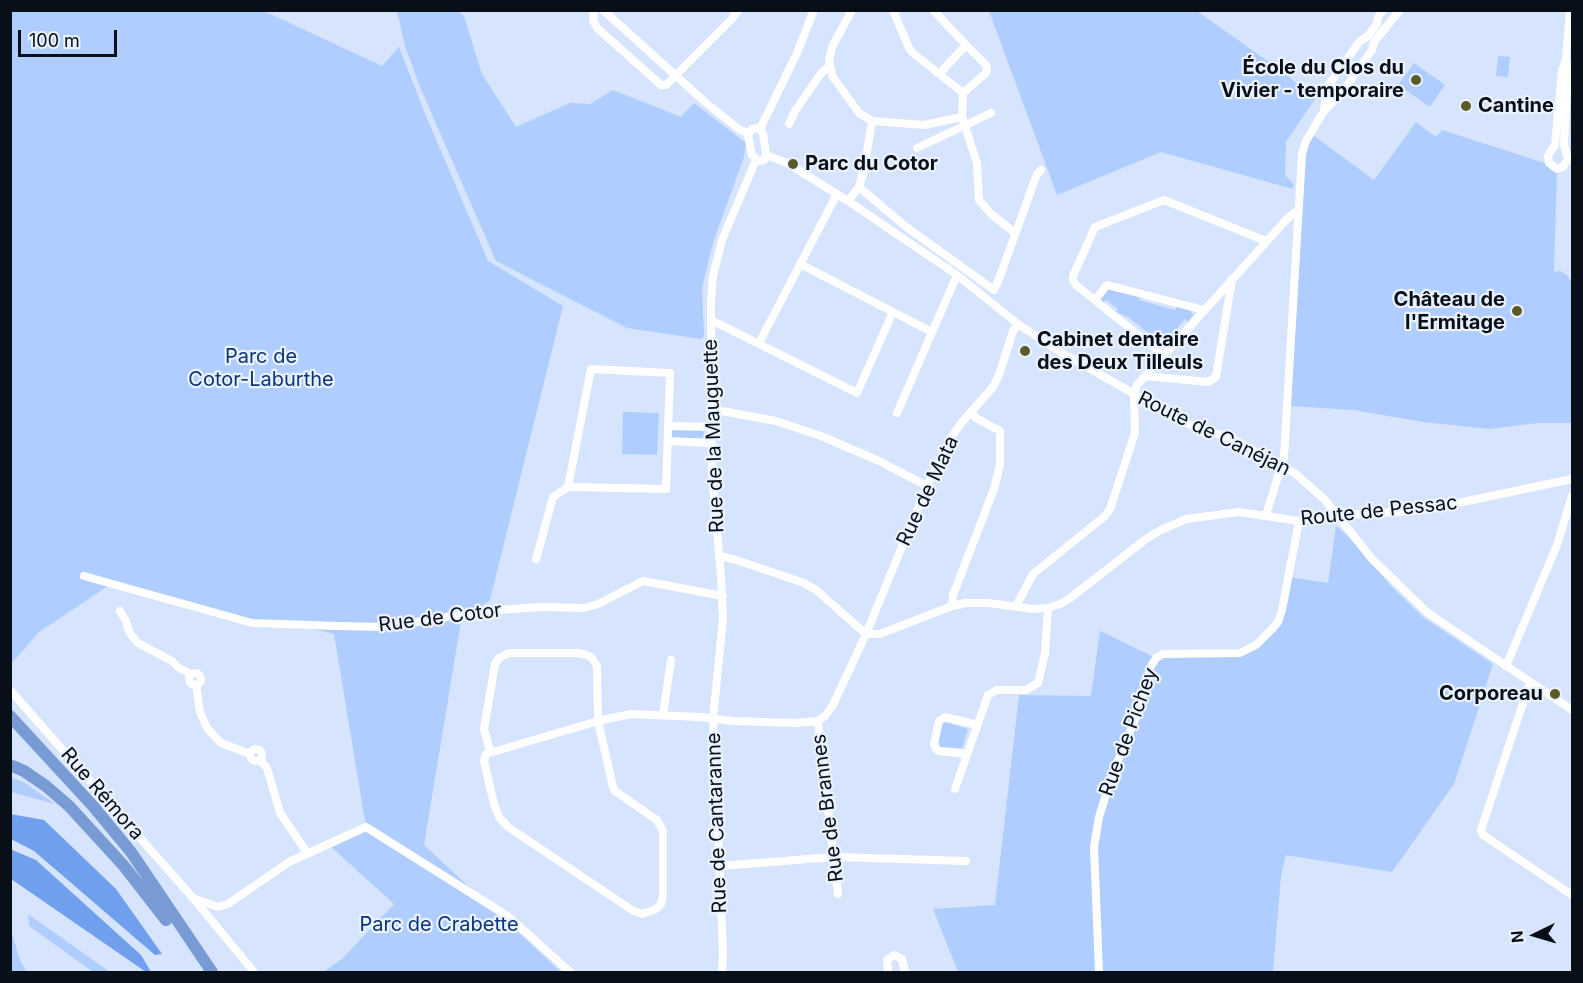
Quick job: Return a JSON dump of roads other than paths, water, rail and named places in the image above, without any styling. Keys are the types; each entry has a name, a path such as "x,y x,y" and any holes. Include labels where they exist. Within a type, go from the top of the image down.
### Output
{"highway":[{"path":"10,716 93,806 124,844 212,972"},
{"path":"10,765 24,771 46,786 98,836 157,908 204,972"}],"street":[{"path":"594,10 593,20 597,28 661,85 666,85 676,76 738,10"},
{"path":"603,10 740,130 749,133"},
{"path":"760,129 797,53 814,10"},
{"path":"852,10 832,47 830,66 833,77 859,113 872,121 924,125 963,121 991,113"},
{"path":"892,10 909,48 963,93"},
{"path":"1324,111 1328,86 1360,42 1367,38 1383,10"},
{"path":"1266,515 1283,465 1302,154 1306,141 1324,111 1341,94 1360,68 1383,29 1390,24 1400,10"},
{"path":"1566,59 1568,71 1564,145 1568,159 1563,167 1557,169 1549,163 1548,156 1555,145 1570,10"},
{"path":"934,11 986,65 986,73 963,93 963,121 977,163 979,200 991,214 1015,233"},
{"path":"939,74 966,45"},
{"path":"789,124 795,111 822,72 830,66"},
{"path":"1325,96 1334,100"},
{"path":"848,201 859,187 872,121"},
{"path":"917,148 963,121"},
{"path":"749,133 752,129 760,129"},
{"path":"749,133 752,155 756,160 762,160 766,155 763,133 760,129"},
{"name":"Route de Canéjan","path":"766,155 788,163 848,201 957,275 1018,324 1057,350 1193,426 1235,440 1283,465 1318,494 1339,516 1372,559 1428,613 1572,710"},
{"name":"Rue de la Mauguette","path":"713,719 722,633 723,596 711,443 713,276 718,251 756,160"},
{"path":"859,187 905,226 994,290 1037,174 1041,170"},
{"path":"759,343 837,194"},
{"path":"1163,355 1076,285 1073,276 1095,227 1159,200 1164,200 1266,241"},
{"path":"1016,606 1033,574 1105,516 1110,508 1135,433 1134,395 1137,385 1232,277 1290,215 1298,212"},
{"path":"800,264 932,332"},
{"path":"897,413 957,275"},
{"path":"1145,376 1209,381 1216,377 1232,277"},
{"path":"1095,300 1107,285 1204,310"},
{"path":"711,320 857,393 893,312"},
{"name":"Rue de Mata","path":"866,634 927,486 950,439 993,387 1013,331 1018,324"},
{"path":"536,560 552,497 568,487 666,489 670,373 591,369 568,487"},
{"path":"711,409 777,421 821,436 879,461 927,486"},
{"path":"952,606 953,595 994,489 1000,465 1000,431 976,418 971,412"},
{"path":"669,426 711,427"},
{"path":"668,441 711,443"},
{"name":"Route de Pessac","path":"866,634 880,634 952,606 988,603 1033,609 1048,608 1069,599 1146,539 1186,519 1225,513 1252,513 1299,521 1432,509 1572,478"},
{"path":"1506,666 1557,545 1572,496"},
{"name":"Rue de Pichey","path":"1099,972 1094,847 1099,817 1113,772 1138,713 1150,668 1156,658 1163,654 1240,653 1256,645 1278,622 1299,521"},
{"path":"488,753 598,721 631,714 776,722 818,721 833,705 866,634 816,590 804,583 719,556"},
{"name":"Rue de Cotor","path":"84,576 252,623 337,626 387,627 482,611 591,607 643,581 723,596"},
{"path":"955,789 988,695 992,692 1026,690 1038,683 1045,653 1048,608"},
{"path":"120,611 129,632 138,643 191,674 189,680 196,685 200,712 207,728 221,742 250,754 253,750 258,750 262,756 260,760 267,768 280,813 308,854"},
{"path":"578,653 589,656 597,666 598,721 615,791 649,813 657,820 663,831 663,895 659,906 648,913 638,913 632,910 508,826 500,817 494,804 484,761 488,753 484,729 495,664 501,656 578,653"},
{"path":"663,715 671,660"},
{"path":"1530,682 1481,830 1482,834 1572,895"},
{"name":"Rue Rémora","path":"10,690 193,898 254,972"},
{"path":"966,754 936,749 934,744 939,721 945,717 977,725"},
{"name":"Rue de Cantaranne","path":"713,719 722,928 720,972"},
{"name":"Rue de Brannes","path":"818,721 838,894"},
{"path":"193,898 218,907 228,904 289,862 366,827 509,917 570,972"},
{"path":"720,866 834,857 966,861"},
{"path":"888,972 887,960 894,956 902,959 905,972"}],"place":[{"name":"École du Clos du Vivier - temporaire","path":"1416,80"},
{"name":"Cantine","path":"1466,106"},
{"name":"Parc du Cotor","path":"793,164"},
{"name":"Château de l'Ermitage","path":"1517,311"},
{"name":"Cabinet dentaire des Deux Tilleuls","path":"1025,351"},
{"name":"Corporeau","path":"1555,694"}],"park label":[{"name":"Parc de Cotor-Laburthe","path":"261,368"},
{"name":"Parc de Crabette","path":"439,925"}]}
